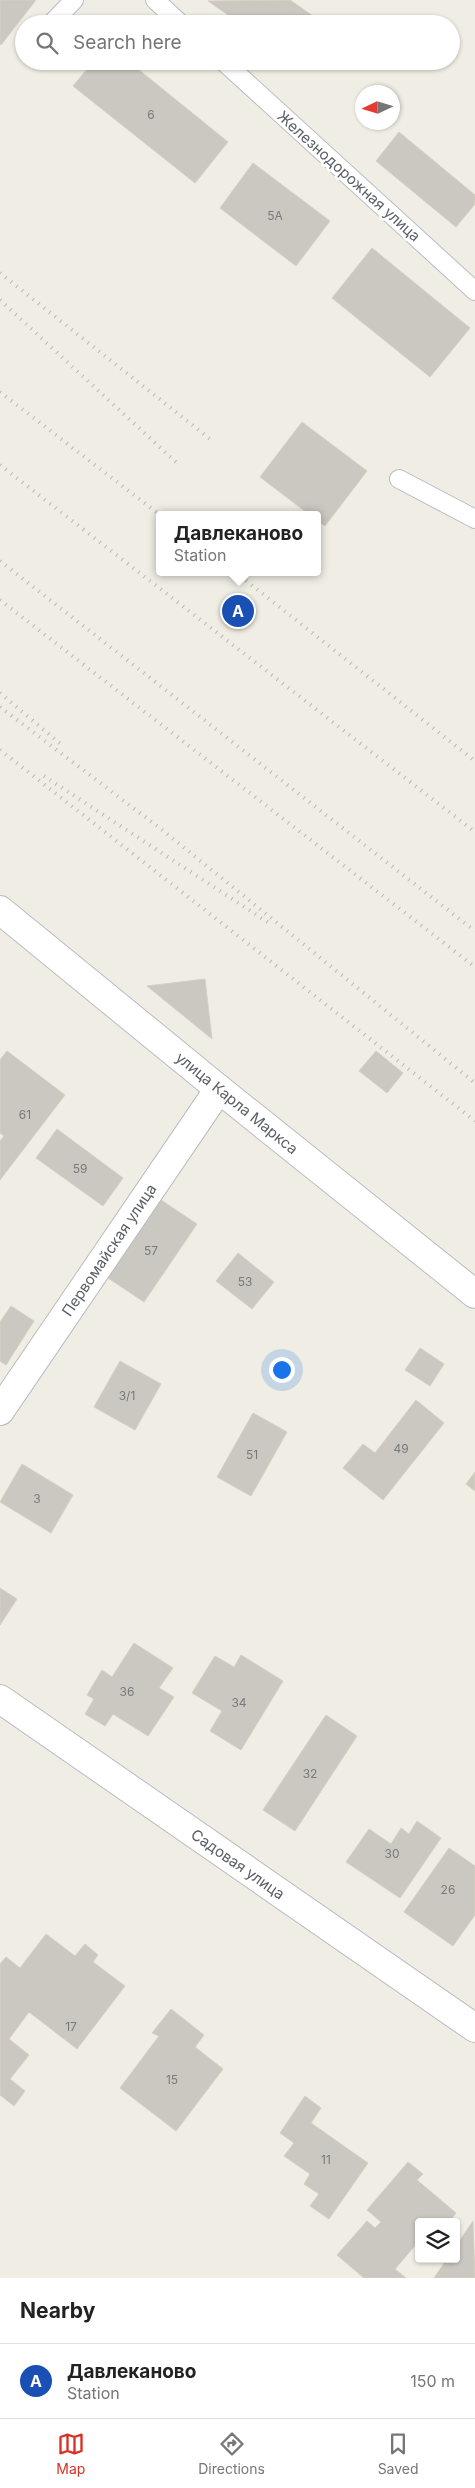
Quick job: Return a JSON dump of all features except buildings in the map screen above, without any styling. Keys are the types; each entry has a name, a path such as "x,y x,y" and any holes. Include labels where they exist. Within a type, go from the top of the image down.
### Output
{"street":[{"name":"улица Карла Маркса","path":"0,910 219,1089 475,1294"},
{"name":"Первомайская улица","path":"0,1411 219,1089"},
{"name":"Садовая улица","path":"0,1699 475,2028"}],"lane":[{"path":"60,15 74,0"},
{"path":"155,0 172,15"},
{"name":"Железнодорожная улица","path":"233,70 475,291"},
{"path":"399,480 475,519"}],"railway":[{"path":"0,273 210,439"},
{"path":"0,300 178,464"},
{"path":"0,392 156,512"},
{"path":"0,465 475,832"},
{"path":"0,561 475,931"},
{"path":"240,576 475,761"},
{"path":"0,600 475,967"},
{"path":"0,693 63,746"},
{"path":"0,707 161,829 475,1083"},
{"path":"0,750 475,1121"},
{"path":"44,776 272,925"}],"place":[{"name":"Давлеканово","path":"238,611"}]}
